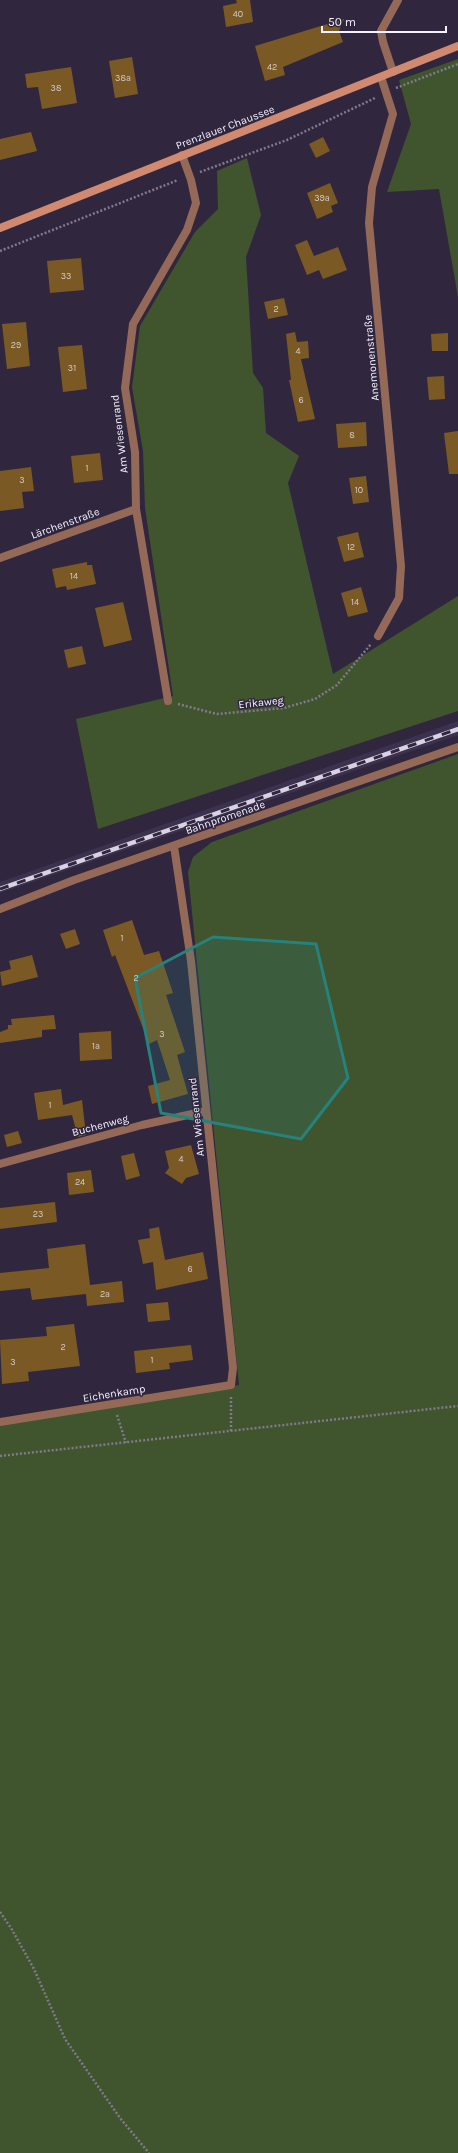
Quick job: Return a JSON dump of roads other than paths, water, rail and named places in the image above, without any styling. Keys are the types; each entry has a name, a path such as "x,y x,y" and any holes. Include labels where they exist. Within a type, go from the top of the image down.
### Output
{"main road":[{"name":"Prenzlauer Chaussee","path":"0,228 458,46"}],"street":[{"path":"393,72 381,31 398,0"},
{"name":"Anemonenstraße","path":"378,636 399,598 401,566 369,223 372,187 393,114 381,77"},
{"name":"Am Wiesenrand","path":"168,701 136,509 135,452 125,388 133,324 187,230 196,203 190,176 182,155"},
{"name":"Lärchenstraße","path":"0,558 136,509"},
{"name":"Bahnpromenade","path":"0,909 74,880 458,747"},
{"name":"Am Wiesenrand","path":"174,846 191,961 233,1368 231,1385"},
{"name":"Buchenweg","path":"0,1164 142,1125 206,1111"},
{"name":"Eichenkamp","path":"0,1422 231,1385"}],"railway":[{"path":"0,889 458,729"}]}
